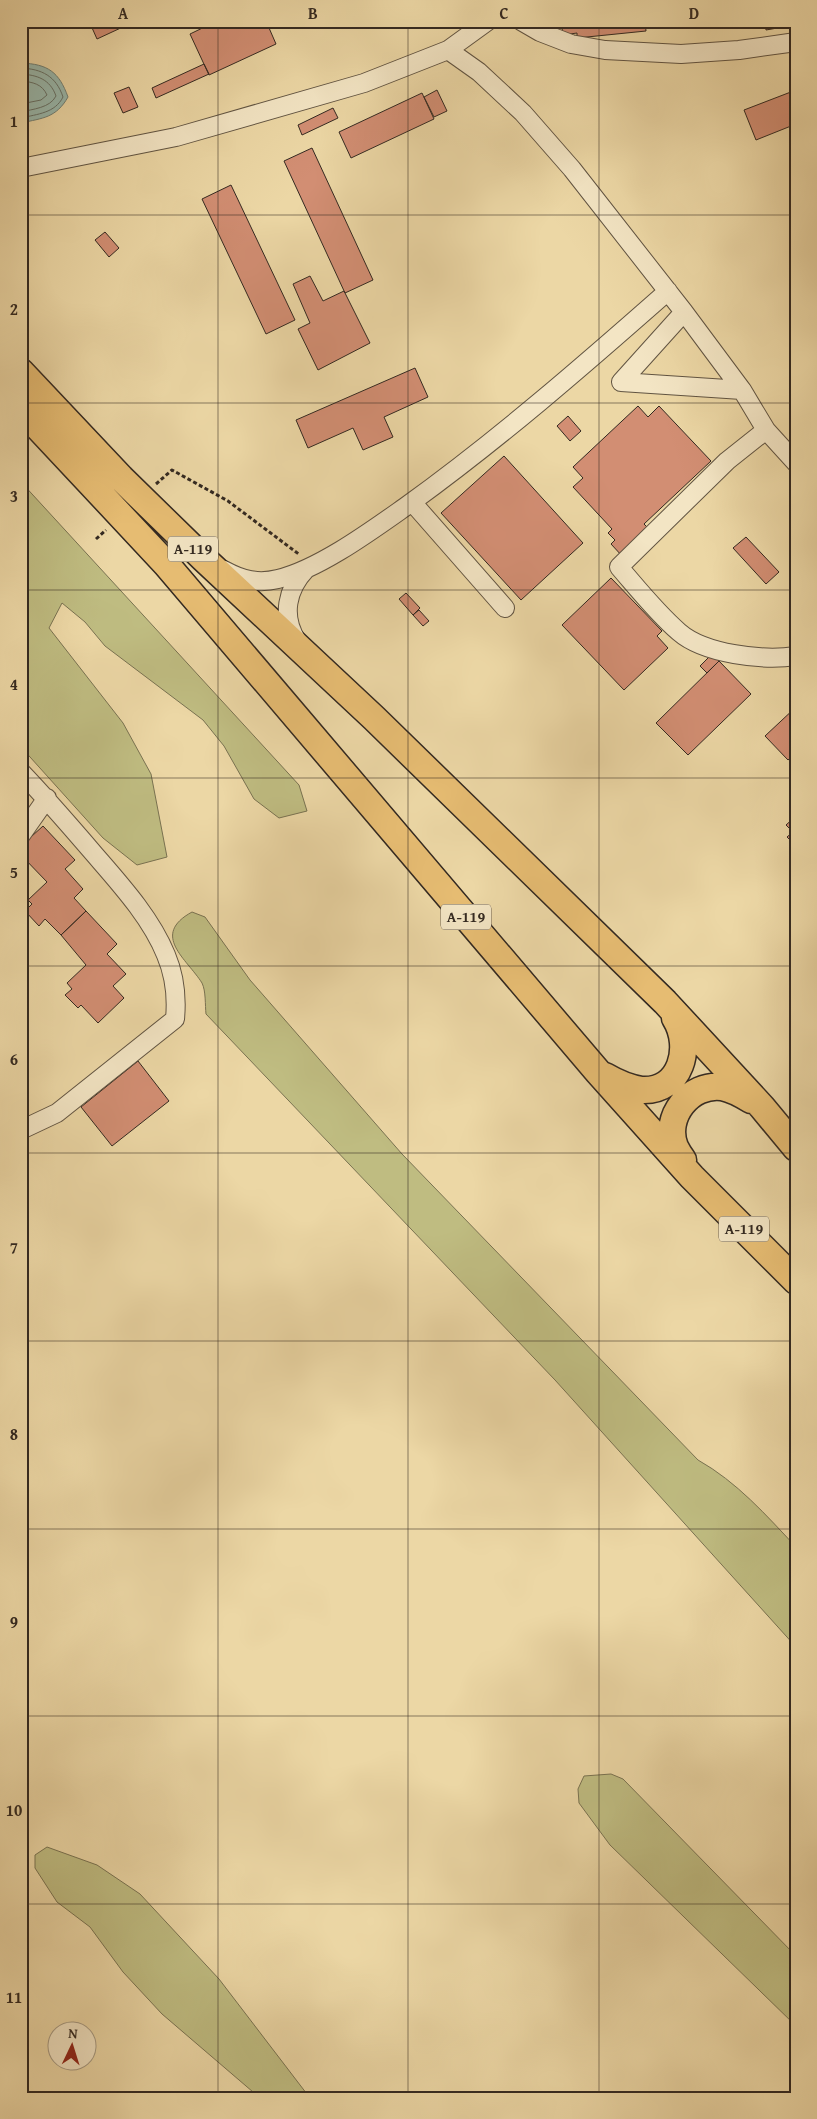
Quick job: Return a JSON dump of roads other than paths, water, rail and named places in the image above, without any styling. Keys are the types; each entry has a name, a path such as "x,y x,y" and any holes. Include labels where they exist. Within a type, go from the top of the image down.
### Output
{"highway":[{"name":"А-119","path":"21,372 121,478 665,1002 762,1107 796,1148"},
{"name":"А-119","path":"21,409 166,564 598,1072 692,1177 796,1281"},
{"path":"598,1072 622,1086 644,1090 662,1085 676,1074 684,1057 685,1040 678,1023 665,1002"},
{"path":"692,1177 674,1146 673,1121 682,1102 699,1090 722,1087 742,1095 762,1107"}],"street":[{"path":"21,168 176,137 364,83 448,50 488,21"},
{"path":"521,21 540,32 571,44 605,50 681,54 739,50 796,42"},
{"path":"448,50 480,72 523,112 572,169 668,291 742,390 766,430 796,463"},
{"path":"204,559 247,581 276,579 311,566 371,531 412,502 546,398 668,291"},
{"path":"684,312 621,382 742,390"},
{"path":"766,430 728,462 619,567 668,621 690,640 742,656 796,656"},
{"path":"412,502 505,608"},
{"path":"304,653 291,629 287,605 289,593 296,580 311,566"},
{"path":"21,772 121,885 153,929 172,971 176,1006 174,1019 57,1114 21,1130"},
{"path":"21,835 46,798"}],"water":[{"path":"21,63 38,65 51,71 61,81 68,97 54,113 21,123"}]}
